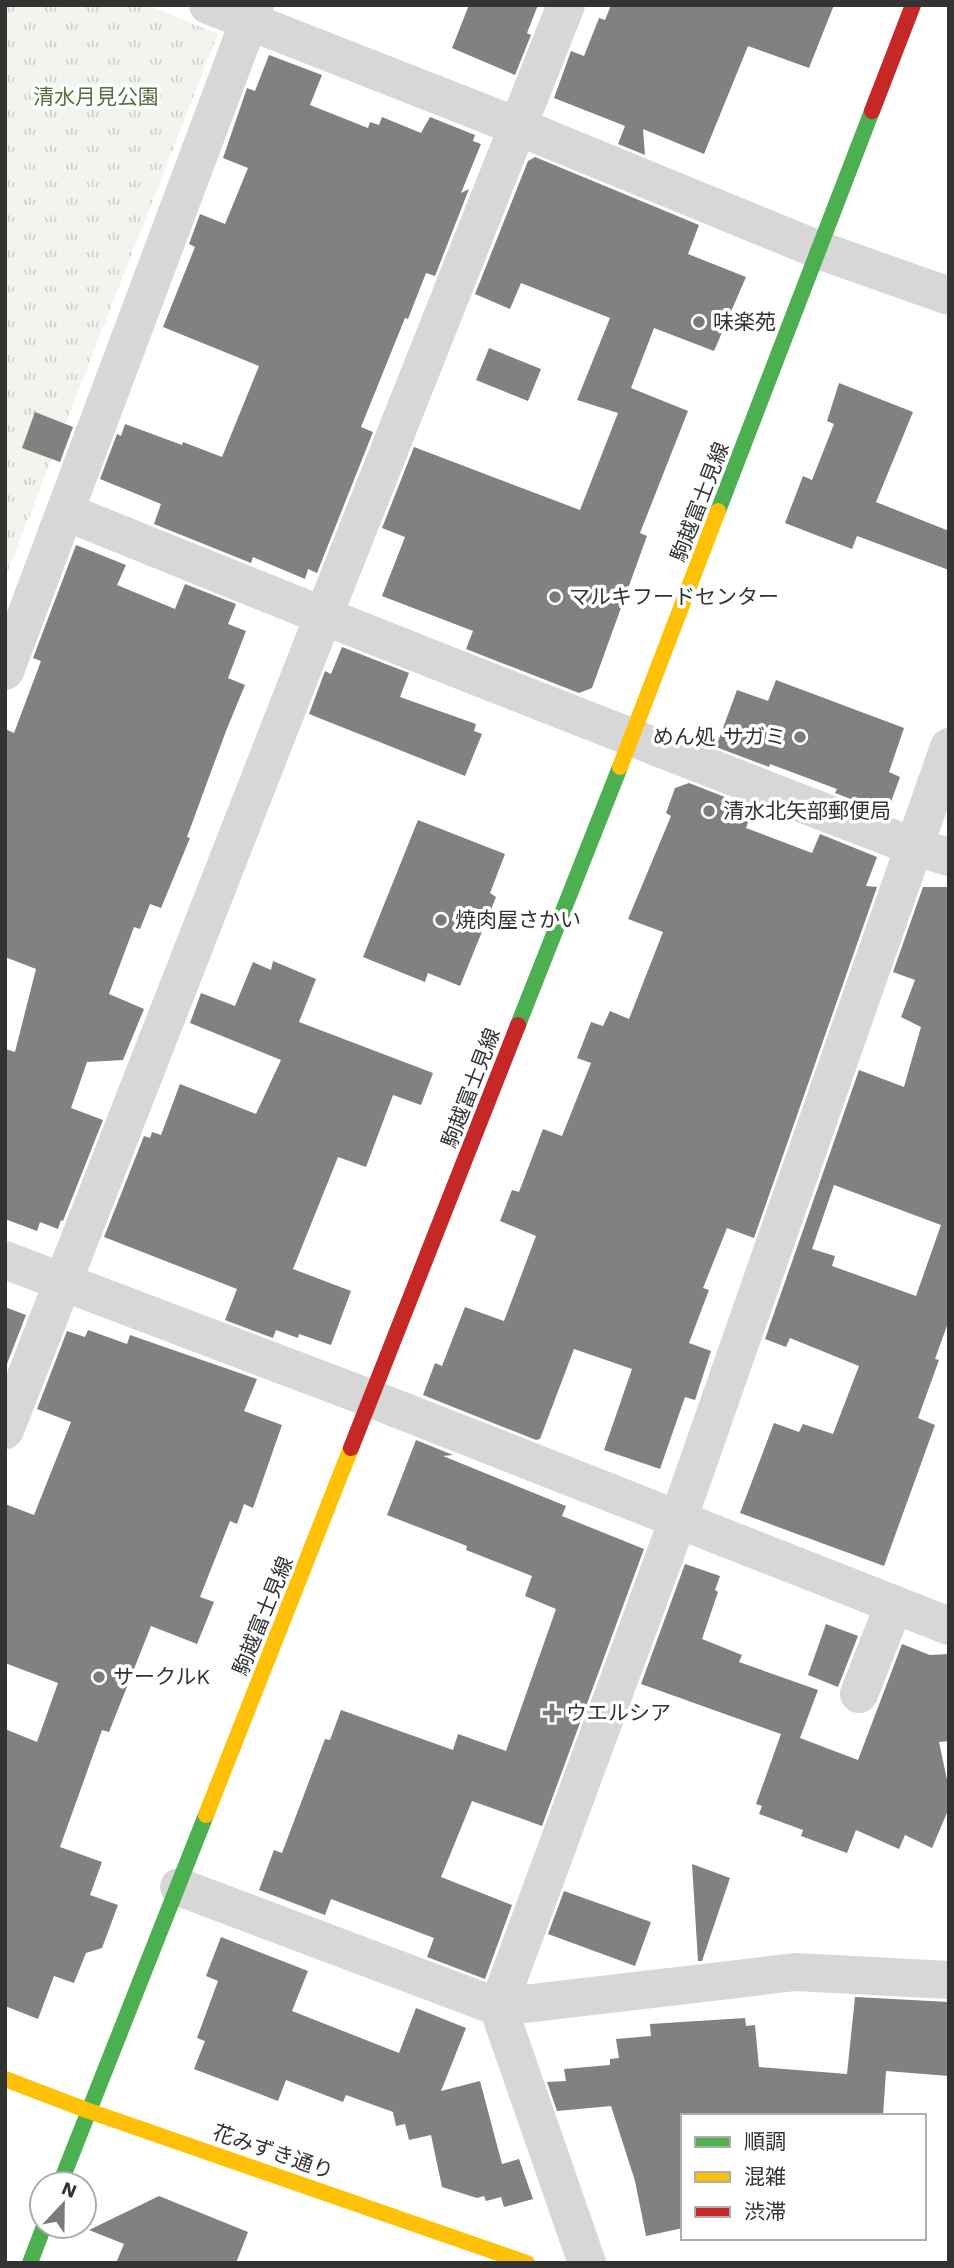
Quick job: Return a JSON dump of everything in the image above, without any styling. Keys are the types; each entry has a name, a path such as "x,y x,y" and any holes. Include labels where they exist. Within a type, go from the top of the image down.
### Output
{"main road":[{"name":"駒越富士見線","path":"66,2170 631,738 913,5"},
{"name":"花みずき通り","path":"5,2079 89,2111 527,2263"},
{"path":"30,2263 39,2240"}],"street":[{"path":"208,5 252,13 519,127 819,250 949,296"},
{"path":"5,1430 566,5"},
{"path":"5,671 252,13"},
{"path":"66,512 631,738 932,852"},
{"path":"587,2263 498,2007 678,1520 932,852 949,747"},
{"path":"5,1260 372,1399 949,1626"},
{"path":"859,1694 894,1605"},
{"path":"179,1887 498,2007 796,1972 949,1980"}],"green space":[{"name":"清水月見公園","path":"5,5 147,5 218,34 5,578"}],"building":[{"path":"469,5 538,5 527,33 531,35 515,75 452,48"},
{"path":"611,5 834,5 809,68 748,46 704,154 643,129 645,155 618,144 625,126 554,98 571,51 584,56 599,18 605,20"},
{"path":"269,55 322,75 310,105 368,128 370,122 379,125 382,117 421,133 430,117 475,135 473,141 481,144 461,193 469,189 435,276 426,273 361,427 373,432 317,573 308,569 305,579 253,557 251,563 154,524 161,504 100,479 117,434 121,436 125,424 222,457 259,366 163,327 195,247 189,244 200,214 225,224 248,168 223,158 247,88 255,91"},
{"path":"535,157 699,225 688,254 746,277 714,351 654,328 631,388 688,411 640,533 647,536 592,688 579,693 466,649 473,631 382,596 405,537 382,528 414,447 580,510 618,413 577,400 610,318 521,283 510,309 475,294 528,161"},
{"path":"489,348 541,369 528,401 476,380"},
{"path":"839,383 913,412 876,502 949,531 949,570 857,536 852,549 785,523 803,476 812,480 834,424 827,421"},
{"path":"35,412 73,427 60,462 22,448"},
{"path":"76,545 126,565 117,585 175,609 185,584 236,604 228,624 246,631 228,678 245,685 187,837 190,838 161,908 150,904 140,929 134,927 109,994 144,1009 123,1060 87,1062 71,1108 103,1120 63,1221 61,1220 58,1229 40,1222 37,1231 5,1219 5,1049 15,1052 36,969 5,957 5,729 14,733 41,661 33,658"},
{"path":"342,647 409,673 400,697 476,724 474,731 482,734 465,776 309,714 325,671 331,674"},
{"path":"776,680 904,728 889,772 900,777 887,813 835,793 837,789 716,747 737,690 768,701"},
{"path":"689,783 753,808 746,828 812,853 820,834 877,857 866,886 877,887 754,1238 727,1228 703,1288 709,1290 689,1343 711,1351 695,1400 685,1397 660,1469 604,1450 632,1369 574,1349 540,1439 536,1440 423,1395 435,1363 442,1366 465,1307 504,1321 536,1236 500,1221 512,1190 519,1192 543,1129 562,1136 591,1063 577,1058 591,1022 603,1026 610,1011 629,1019 663,932 628,919 671,816 666,813 675,788"},
{"path":"418,820 505,854 490,893 496,897 460,986 428,973 425,982 363,957"},
{"path":"923,887 949,887 949,1320 935,1359 939,1360 918,1418 935,1425 884,1566 740,1513 774,1423 799,1432 803,1424 833,1434 859,1366 790,1338 786,1347 765,1339 859,1070 904,1087 921,1027 901,1017 915,980 893,972","holes":["834,1185 941,1225 916,1296 832,1266 835,1256 812,1249"]},
{"path":"273,961 316,979 299,1022 433,1073 421,1105 393,1095 366,1167 338,1157 293,1269 351,1291 331,1345 299,1334 298,1338 276,1330 273,1338 225,1320 237,1289 104,1237 144,1136 150,1138 152,1132 161,1135 180,1084 256,1114 281,1060 190,1023 201,993 235,1006 253,962 271,970"},
{"path":"5,1307 26,1315 5,1369"},
{"path":"88,1330 127,1344 130,1335 257,1379 244,1411 282,1425 253,1508 244,1504 237,1524 230,1521 200,1597 214,1602 197,1644 151,1626 109,1732 102,1730 60,1847 102,1862 90,1895 118,1905 102,1948 86,1953 74,1983 54,1976 38,2019 5,2006 5,1729 37,1742 58,1683 5,1663 5,1504 34,1515 71,1422 37,1409 67,1331 85,1337"},
{"path":"416,1440 453,1455 443,1456 566,1506 562,1516 644,1549 542,1826 472,1801 441,1877 512,1905 485,1979 427,1957 434,1938 331,1899 325,1915 259,1890 274,1850 282,1853 325,1739 330,1740 341,1710 453,1750 458,1734 506,1751 556,1609 525,1596 532,1576 466,1550 467,1546 387,1515"},
{"path":"685,1564 720,1576 715,1590 718,1592 702,1639 742,1655 739,1662 818,1690 800,1738 858,1760 902,1644 930,1655 949,1654 949,1741 939,1742 949,1789 949,1808 932,1848 905,1835 899,1849 856,1830 847,1853 801,1836 803,1830 759,1814 762,1806 756,1804 781,1734 641,1684"},
{"path":"826,1624 858,1636 838,1687 808,1675"},
{"path":"692,1864 730,1878 702,1961 698,1961"},
{"path":"564,1891 651,1922 635,1966 548,1934"},
{"path":"221,1937 308,1971 292,2011 399,2053 416,2008 466,2028 441,2091 480,2081 502,2164 519,2159 533,2199 504,2207 501,2197 486,2201 484,2196 477,2198 442,2187 431,2135 409,2140 405,2124 396,2126 393,2112 346,2095 343,2102 286,2080 278,2101 194,2069 205,2041 197,2038 218,1981 206,1976"},
{"path":"855,1997 949,2002 949,2076 886,2071 883,2114 681,2114 681,2228 646,2236 635,2181 611,2106 557,2111 547,2082 566,2081 564,2069 610,2065 610,2059 619,2058 616,2039 651,2036 650,2024 745,2018 746,2026 755,2025 759,2067 847,2074"},
{"path":"159,2196 248,2232 236,2263 116,2263 124,2244 98,2234 98,2226"}],"traffic: fast":[{"path":"718,511 872,111"},
{"path":"518,1025 620,767"},
{"path":"66,2170 206,1815"},
{"path":"30,2263 39,2240"}],"traffic: slow":[{"path":"620,767 718,511"},
{"path":"206,1815 351,1448"},
{"path":"5,2079 89,2111 527,2263"}],"traffic: jam":[{"path":"872,111 913,5"},
{"path":"351,1448 518,1025"}],"place":[{"name":"味楽苑","path":"699,322"},
{"name":"マルキフードセンター","path":"555,597"},
{"name":"めん処 サガミ","path":"800,737"},
{"name":"清水北矢部郵便局","path":"709,811"},
{"name":"焼肉屋さかい","path":"441,920"},
{"name":"サークルK","path":"99,1677"},
{"name":"ウエルシア","path":"552,1713"}]}
